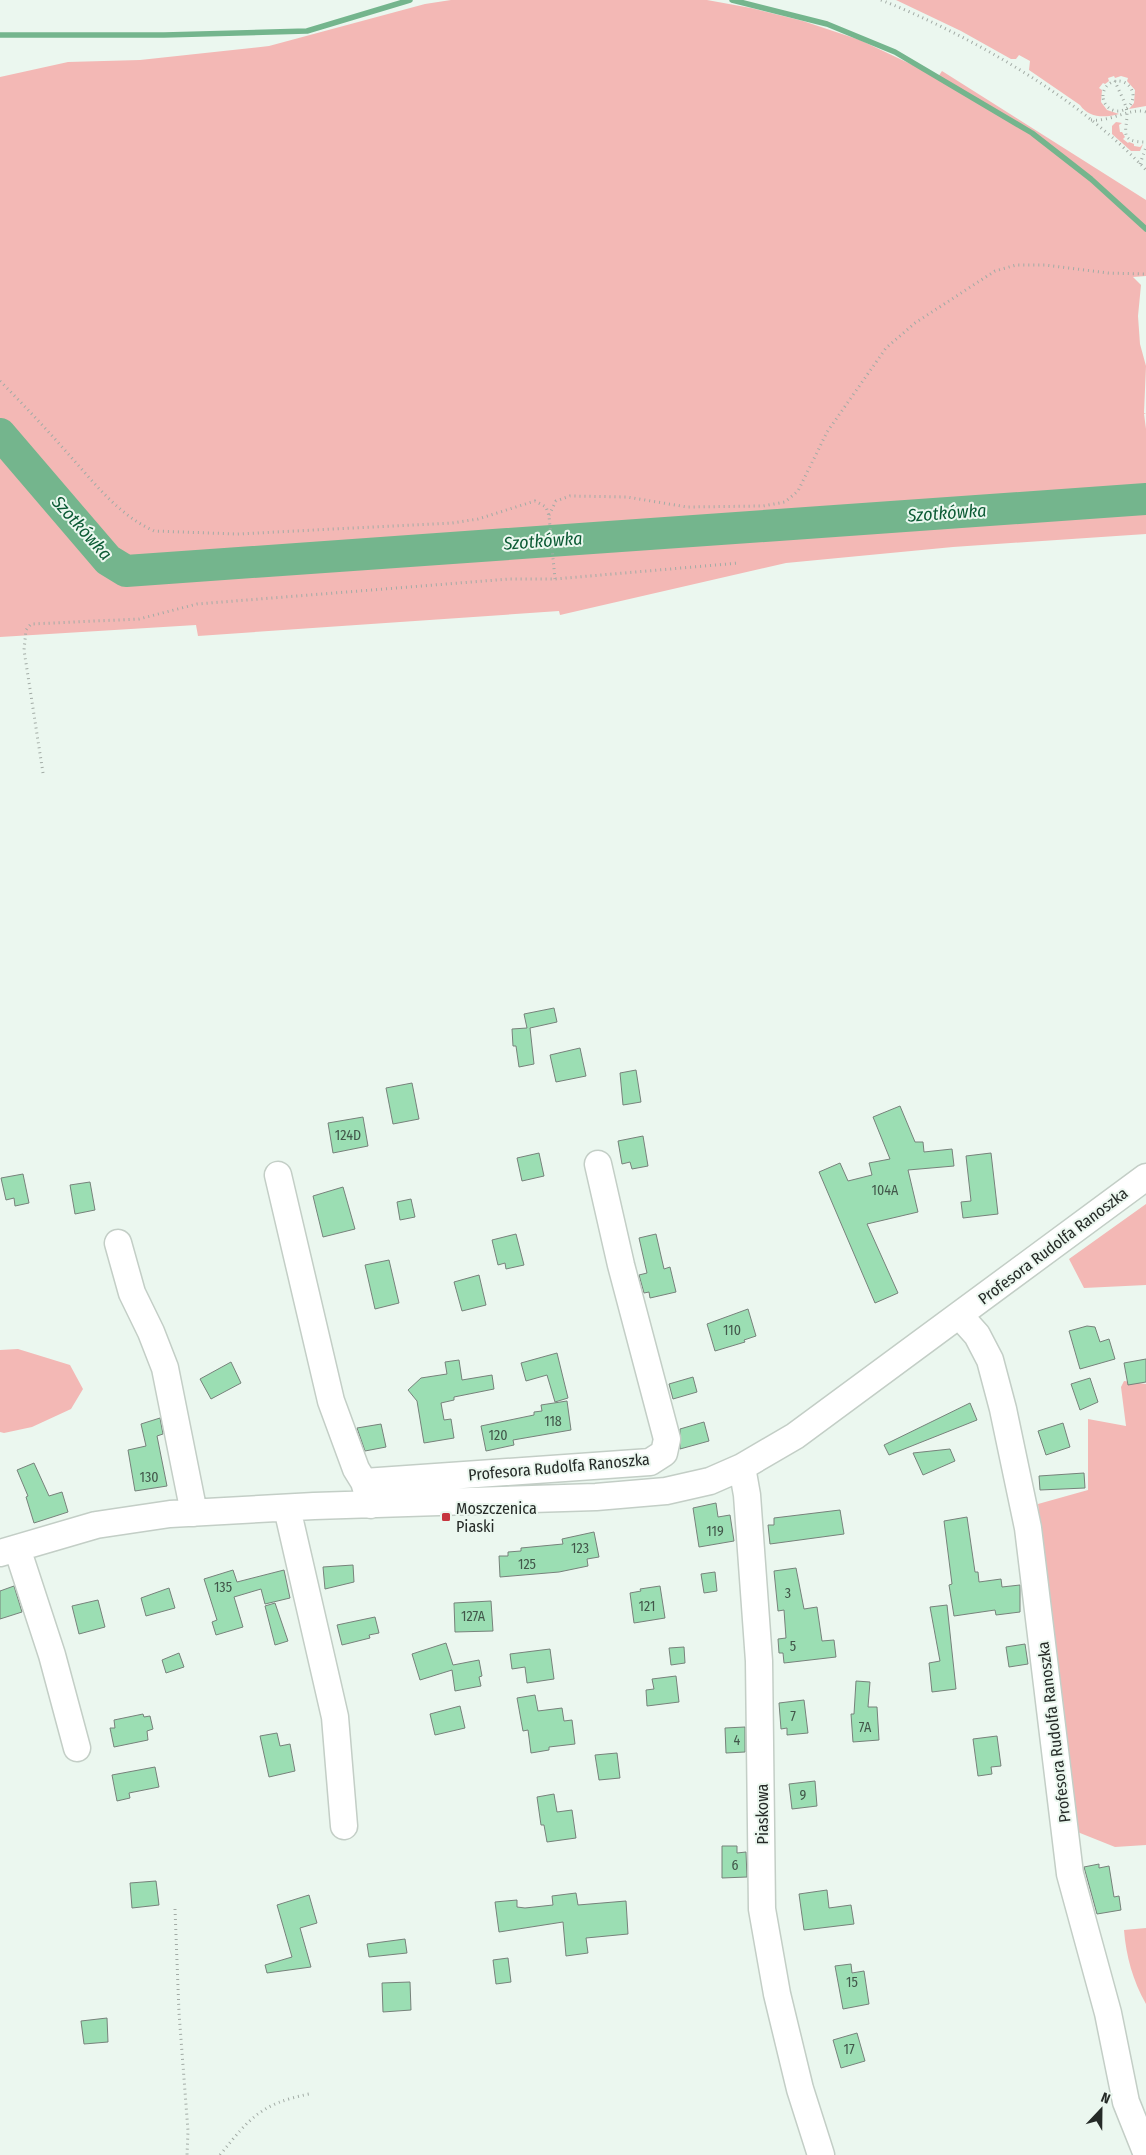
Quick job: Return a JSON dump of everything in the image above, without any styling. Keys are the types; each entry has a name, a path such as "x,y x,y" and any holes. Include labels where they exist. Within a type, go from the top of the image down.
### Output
{"street":[{"name":"Profesora Rudolfa Ranoszka","path":"8,1550 96,1525 170,1514 287,1508 368,1494 650,1462 664,1453 667,1439 622,1270 598,1164"},
{"path":"278,1175 330,1401 356,1469 368,1494"},
{"name":"Profesora Rudolfa Ranoszka","path":"368,1494 596,1497 666,1491 710,1481 742,1467 795,1436 1146,1177"},
{"path":"118,1243 132,1293 151,1332 165,1368 194,1513"},
{"name":"Profesora Rudolfa Ranoszka","path":"960,1316 977,1335 990,1360 1003,1409 1028,1528 1070,1874 1108,2013 1126,2102 1146,2152"},
{"name":"Piaskowa","path":"742,1467 747,1495 759,1660 762,1909 777,1994 800,2090 821,2155"},
{"path":"287,1508 335,1717 344,1826"},
{"path":"8,1550 54,1663 77,1748"}],"path":[{"path":"881,0 968,41 1039,84 1089,120 1146,170"},
{"path":"1089,120 1108,120 1126,111 1132,102 1132,90 1126,83 1115,81 1108,84 1104,90 1104,103 1115,111 1126,111 1137,110 1146,112"},
{"path":"1115,81 1126,111 1124,128 1126,135 1136,141 1146,142"},
{"path":"1140,164 1146,147"},
{"path":"548,515 556,501 570,496 627,497 687,507 764,506 784,502 798,491 827,432 886,348 915,323 995,271 1016,265 1045,265 1108,273 1146,274"},
{"path":"0,381 28,409 111,501 142,526 154,531 237,534 452,523 478,519 535,501 542,504 548,515 555,579"},
{"path":"43,773 24,650 26,630 30,624 139,619 197,604 509,578 555,579 739,563"},
{"path":"175,1909 179,2013 188,2132 187,2155"},
{"path":"220,2155 251,2117 276,2103 309,2094"}],"shaded area":[{"path":"451,0 707,0 751,8 803,21 860,40 938,77 942,71 1146,200 1146,276 1133,277 1141,285 1138,316 1140,344 1146,366 1144,413 1146,414 1144,414 1146,429 1146,534 953,547 786,563 560,615 559,611 198,636 196,625 0,637 0,77 68,62 140,60 269,46 425,4"},
{"path":"896,0 1146,0 1146,106 1129,109 1134,103 1135,90 1127,81 1128,78 1121,76 1115,78 1114,76 1108,78 1109,81 1105,84 1103,83 1099,88 1102,90 1101,102 1107,110 1119,114 1108,116 1092,115 1029,70 1030,61 1019,55 1016,59 1011,59 961,31"},
{"path":"1116,122 1122,123 1119,125 1120,132 1125,137 1123,139 1128,143 1134,144 1134,146 1140,147 1143,144 1140,151 1131,151 1112,134 1112,126"},
{"path":"1146,1204 1146,1285 1084,1288 1069,1259"},
{"path":"18,1349 70,1365 83,1389 71,1409 32,1427 4,1433 0,1432 0,1350"},
{"path":"1124,1381 1146,1384 1146,1845 1115,1847 1075,1831 1038,1504 1088,1490 1088,1419 1126,1426 1121,1387"},
{"path":"1146,1928 1146,2004 1131,1968 1124,1930"}],"building":[{"path":"554,1008 557,1022 530,1028 534,1064 519,1067 516,1046 513,1046 512,1029 527,1028 524,1014"},
{"path":"580,1048 586,1076 556,1082 550,1055"},
{"path":"636,1070 641,1102 623,1105 620,1073"},
{"path":"412,1083 419,1119 393,1124 386,1088"},
{"path":"900,1106 915,1142 923,1142 924,1152 952,1149 954,1166 908,1170 918,1212 867,1224 898,1293 875,1303 819,1172 840,1163 848,1181 872,1175 869,1163 890,1159 873,1117"},
{"path":"363,1117 368,1146 333,1153 328,1123"},
{"path":"643,1136 648,1166 632,1169 630,1162 622,1164 618,1141"},
{"path":"539,1153 544,1176 522,1181 517,1158"},
{"path":"991,1153 998,1214 963,1218 961,1202 971,1201 966,1156"},
{"path":"23,1174 29,1203 15,1206 14,1198 6,1200 1,1178"},
{"path":"90,1182 95,1210 75,1214 70,1185"},
{"path":"343,1187 355,1229 323,1237 313,1196"},
{"path":"411,1199 415,1217 400,1220 397,1202"},
{"path":"516,1234 524,1265 506,1269 505,1263 498,1265 492,1240"},
{"path":"656,1234 664,1269 670,1267 676,1292 650,1298 649,1292 644,1293 639,1275 647,1273 639,1238"},
{"path":"389,1260 399,1303 375,1309 365,1265"},
{"path":"479,1275 486,1305 462,1311 454,1282"},
{"path":"748,1309 756,1336 744,1340 745,1342 715,1351 707,1324"},
{"path":"1087,1326 1095,1327 1100,1342 1109,1339 1115,1359 1080,1369 1069,1331"},
{"path":"557,1353 568,1398 555,1402 547,1375 526,1381 521,1363"},
{"path":"1146,1359 1146,1382 1128,1385 1124,1363"},
{"path":"459,1360 462,1380 492,1375 494,1389 454,1397 454,1400 441,1403 444,1420 451,1419 454,1438 424,1443 417,1401 408,1390 421,1378 447,1374 445,1362"},
{"path":"231,1362 241,1383 211,1399 200,1379"},
{"path":"693,1377 697,1392 673,1399 669,1384"},
{"path":"1090,1378 1098,1402 1080,1410 1071,1384"},
{"path":"567,1401 571,1430 513,1440 514,1445 486,1451 481,1426 534,1415 534,1412 542,1411 541,1405"},
{"path":"970,1403 977,1420 889,1455 884,1445"},
{"path":"160,1418 163,1434 157,1436 167,1486 135,1491 128,1450 146,1446 141,1424"},
{"path":"704,1422 709,1441 680,1449 680,1429"},
{"path":"1063,1423 1070,1447 1046,1455 1038,1431"},
{"path":"381,1424 386,1447 365,1451 357,1428"},
{"path":"950,1449 955,1461 923,1475 913,1453"},
{"path":"34,1463 49,1496 62,1492 68,1512 34,1523 26,1497 28,1496 17,1470"},
{"path":"1084,1473 1085,1488 1040,1490 1039,1476"},
{"path":"716,1503 718,1517 730,1515 734,1541 699,1547 693,1508"},
{"path":"840,1510 844,1534 770,1544 768,1525 774,1525 774,1518"},
{"path":"967,1517 975,1572 978,1572 979,1582 1001,1579 1002,1587 1020,1585 1020,1612 996,1615 995,1610 954,1616 949,1585 952,1584 944,1521"},
{"path":"594,1532 599,1557 587,1559 588,1566 559,1572 500,1577 499,1556 508,1556 508,1552 521,1551 521,1548 563,1544 562,1539"},
{"path":"353,1565 354,1582 325,1589 323,1567"},
{"path":"796,1568 804,1609 817,1607 822,1641 834,1640 836,1657 784,1663 783,1653 779,1653 778,1639 786,1638 784,1610 778,1611 774,1571"},
{"path":"233,1570 237,1582 284,1570 290,1598 265,1604 261,1589 234,1597 243,1627 216,1635 212,1622 217,1620 204,1579"},
{"path":"715,1572 717,1591 704,1593 701,1574"},
{"path":"14,1586 22,1612 0,1619 0,1591"},
{"path":"660,1586 665,1618 634,1623 630,1593 641,1591 640,1589"},
{"path":"169,1588 175,1608 146,1616 141,1598"},
{"path":"98,1600 105,1627 79,1634 72,1606"},
{"path":"491,1601 493,1631 455,1632 454,1603"},
{"path":"275,1603 288,1641 275,1645 265,1606"},
{"path":"947,1605 956,1689 932,1692 929,1663 940,1661 930,1607"},
{"path":"375,1617 379,1633 369,1635 370,1638 342,1645 337,1625"},
{"path":"446,1643 453,1665 479,1660 482,1676 479,1677 481,1686 455,1691 452,1670 420,1680 412,1654"},
{"path":"1025,1644 1028,1664 1009,1667 1006,1647"},
{"path":"684,1647 685,1663 671,1665 669,1648"},
{"path":"550,1649 554,1679 527,1683 525,1667 512,1669 510,1654"},
{"path":"179,1653 184,1667 166,1673 162,1660"},
{"path":"676,1676 679,1702 647,1706 646,1690 654,1689 652,1679"},
{"path":"856,1681 870,1682 868,1707 877,1707 879,1740 853,1742 851,1714 854,1714"},
{"path":"535,1695 538,1711 562,1708 564,1721 572,1720 575,1744 549,1747 549,1750 531,1753 528,1730 523,1731 517,1698"},
{"path":"804,1700 808,1733 787,1735 787,1728 781,1729 779,1703"},
{"path":"460,1706 465,1728 435,1735 430,1714"},
{"path":"143,1714 144,1717 150,1716 153,1729 147,1731 148,1740 114,1747 110,1728 115,1728 114,1720"},
{"path":"745,1727 745,1752 726,1753 725,1728"},
{"path":"277,1733 280,1746 290,1744 295,1771 269,1777 260,1736"},
{"path":"997,1736 1001,1766 991,1767 992,1774 978,1776 973,1739"},
{"path":"617,1753 620,1778 599,1780 595,1755"},
{"path":"155,1767 159,1787 129,1793 130,1798 117,1801 112,1775"},
{"path":"815,1781 817,1806 792,1809 789,1784"},
{"path":"554,1794 557,1812 572,1810 576,1838 547,1842 544,1825 541,1825 537,1797"},
{"path":"722,1846 737,1846 737,1853 746,1852 747,1877 722,1878"},
{"path":"1099,1864 1099,1868 1109,1866 1114,1897 1119,1896 1121,1910 1097,1914 1084,1867"},
{"path":"156,1881 159,1905 132,1908 130,1883"},
{"path":"827,1890 829,1908 851,1905 854,1924 804,1930 799,1894"},
{"path":"576,1893 578,1905 626,1901 628,1934 586,1938 588,1953 566,1956 563,1922 499,1932 495,1902 517,1900 517,1907 525,1908 553,1905 552,1896"},
{"path":"309,1895 317,1923 300,1928 311,1967 267,1973 265,1965 292,1957 277,1905"},
{"path":"405,1939 407,1953 369,1957 367,1944"},
{"path":"508,1958 511,1982 496,1984 493,1960"},
{"path":"851,1964 852,1973 864,1971 869,2004 843,2009 835,1966"},
{"path":"410,1982 411,2010 383,2012 382,1983"},
{"path":"107,2018 108,2042 84,2044 81,2021"},
{"path":"857,2033 865,2061 841,2068 833,2040"}],"waterway":[{"path":"0,35 164,35 307,31 410,0"},
{"path":"732,0 827,24 895,52 1032,133 1091,179 1146,229"},
{"name":"Szotkówka","path":"0,434 108,560 126,571 1146,499"}],"place":[{"name":"Moszczenica Piaski","path":"446,1517"}]}
